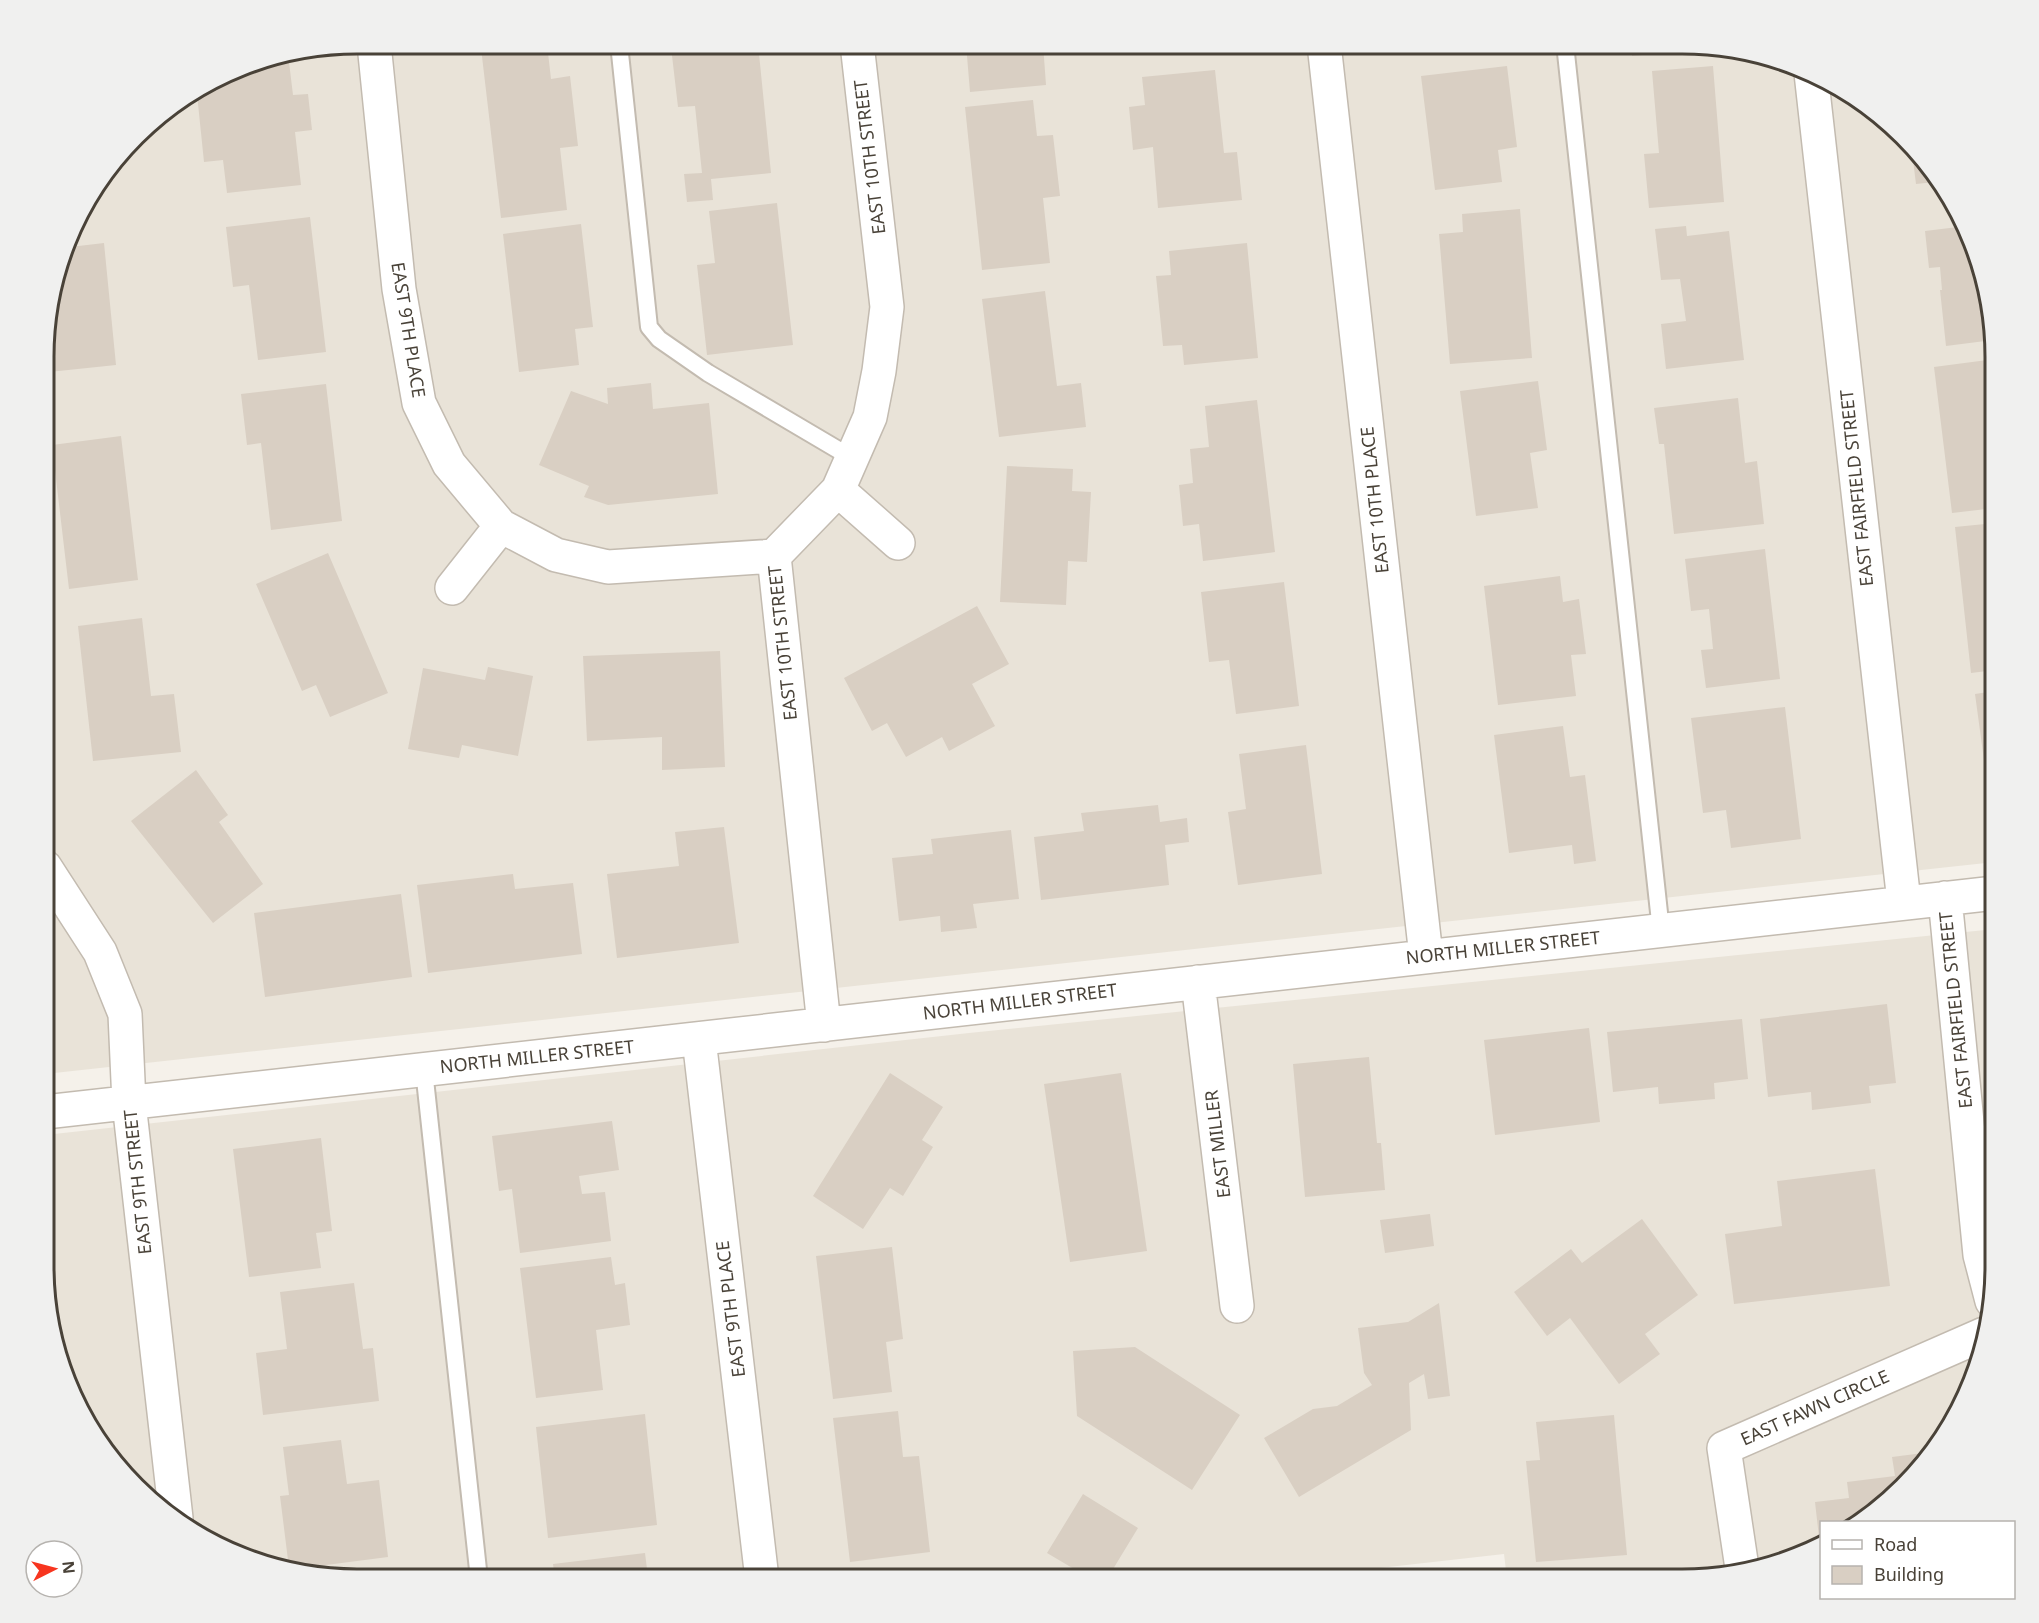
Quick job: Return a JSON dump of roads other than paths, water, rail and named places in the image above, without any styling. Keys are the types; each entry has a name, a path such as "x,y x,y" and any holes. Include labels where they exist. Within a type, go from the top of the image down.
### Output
{"street":[{"name":"EAST 9TH PLACE","path":"375,54 399,289 418,403 449,464 501,525 556,555 608,567 774,556"},
{"name":"EAST 10TH STREET","path":"824,1025 774,556 838,490 870,417 879,371 887,307 858,54"},
{"name":"EAST 10TH PLACE","path":"1325,54 1426,956"},
{"name":"EAST FAIRFIELD STREET","path":"1812,83 1904,902"},
{"path":"838,490 898,543"},
{"path":"452,588 501,525"},
{"name":"EAST 9TH STREET","path":"54,881 100,952 125,1014 129,1103 175,1507"},
{"name":"NORTH MILLER STREET","path":"54,1111 1985,894"},
{"name":"EAST FAIRFIELD STREET","path":"1945,898 1980,1255 1985,1273"},
{"name":"EAST MILLER","path":"1198,981 1238,1306"},
{"name":"EAST 9TH PLACE","path":"699,1040 761,1569"},
{"name":"EAST FAWN CIRCLE","path":"1741,1563 1724,1448 1976,1337"}],"lane":[{"path":"620,54 649,327 659,339 699,367 852,458"},
{"path":"1566,54 1661,931"},
{"path":"424,1070 478,1569"}]}
